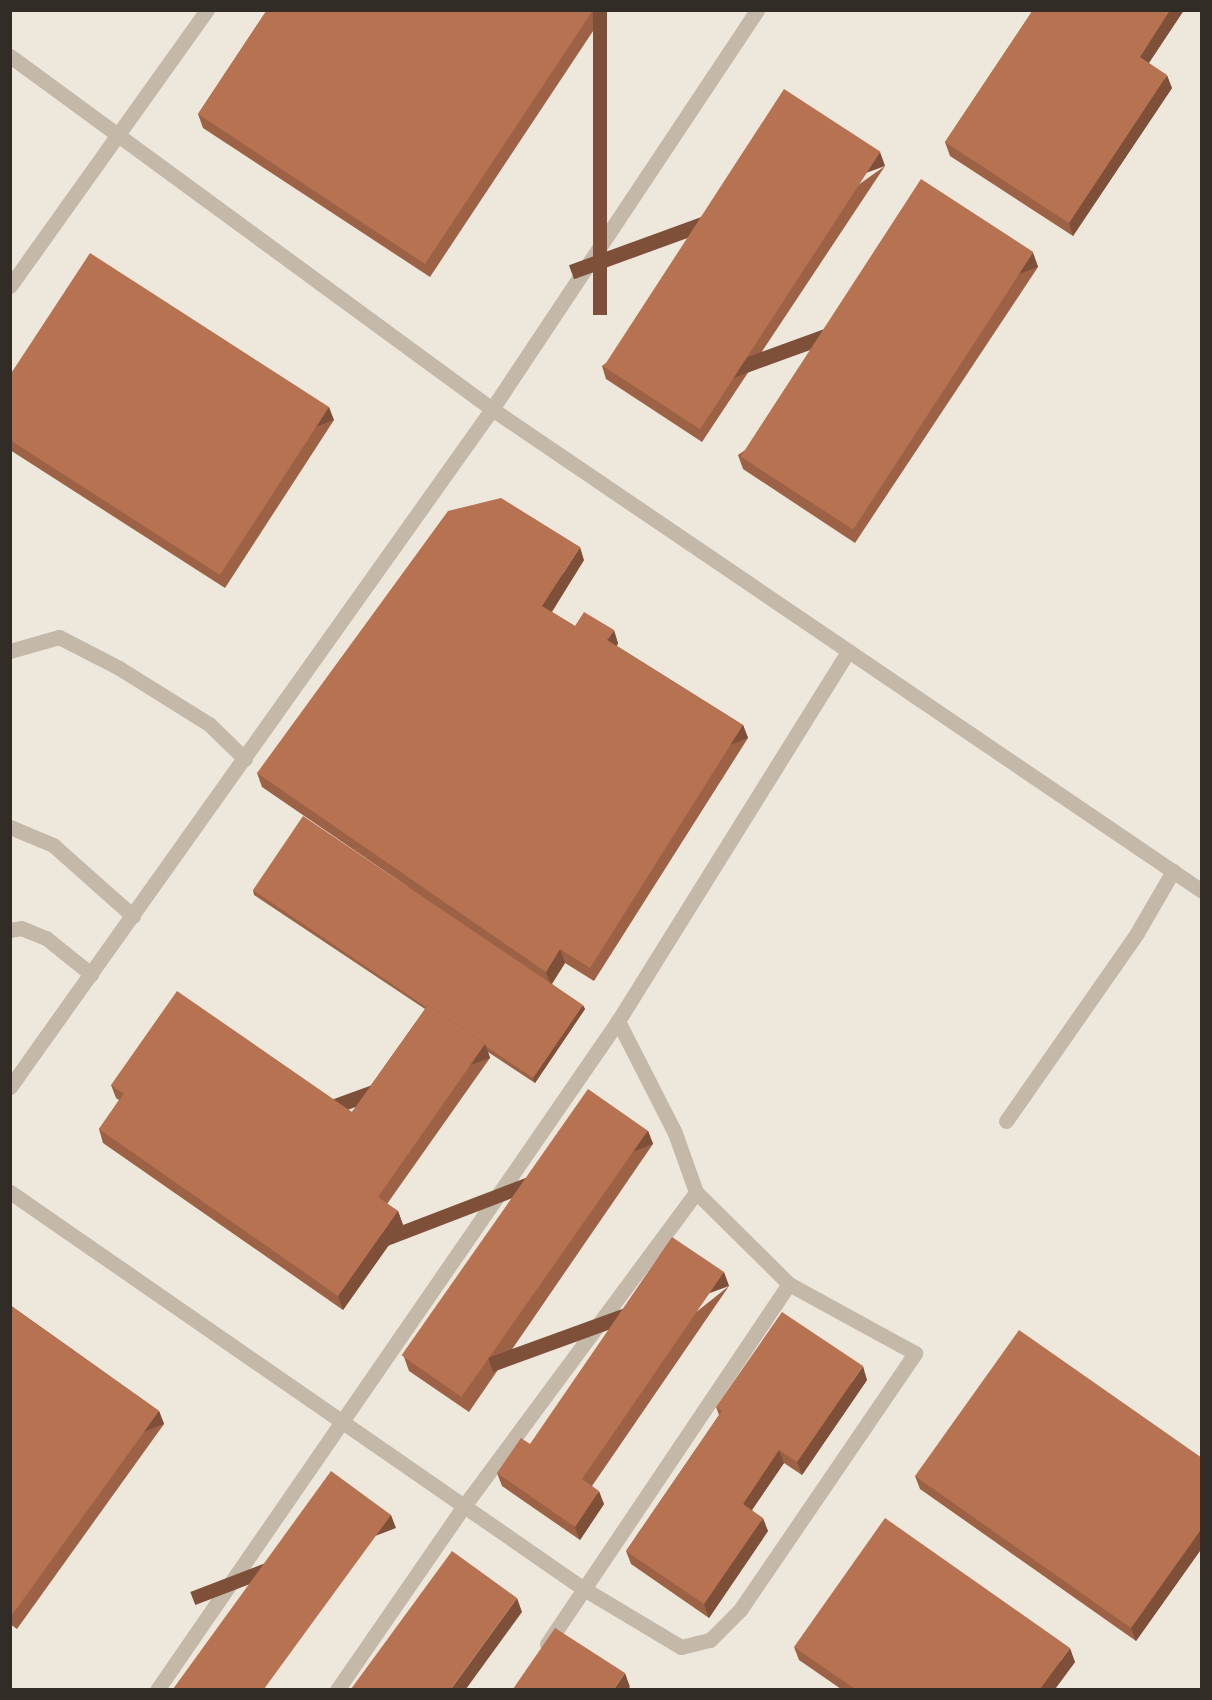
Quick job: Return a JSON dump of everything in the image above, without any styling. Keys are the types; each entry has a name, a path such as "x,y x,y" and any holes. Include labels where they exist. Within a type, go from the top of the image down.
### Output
{"street":[{"path":"10,286 207,10"},
{"path":"10,1087 492,408 757,10"},
{"path":"10,56 492,408 1202,891"},
{"path":"10,651 59,637 119,668 209,724 245,759"},
{"path":"157,1689 618,1022 848,651"},
{"path":"10,827 53,845 133,916"},
{"path":"1006,1121 1137,933 1173,871"},
{"path":"10,930 21,928 46,938 91,974"},
{"path":"10,1192 340,1423 584,1589 681,1647 710,1641 740,1610 915,1353 789,1284 696,1192 675,1133 618,1022"},
{"path":"337,1689 464,1506 696,1192"},
{"path":"535,1662 789,1284"}],"building":[{"path":"267,10 593,10 425,264 198,114"},
{"path":"1033,10 1170,10 1140,57 1167,75 1069,223 945,142"},
{"path":"784,89 880,152 700,429 604,367"},
{"path":"921,179 1033,252 853,530 741,457"},
{"path":"90,253 329,407 220,575 10,440 10,375"},
{"path":"501,498 580,547 542,606 575,626 584,612 614,630 607,640 743,725 590,968 560,949 546,972 257,773 448,511"},
{"path":"303,816 583,1005 533,1078 428,1005 426,1007 253,890"},
{"path":"177,991 352,1112 428,1005 485,1044 378,1197 398,1211 338,1296 99,1129 124,1094 111,1085"},
{"path":"588,1089 648,1131 461,1397 402,1355"},
{"path":"672,1237 724,1272 582,1479 599,1491 575,1527 497,1473 521,1438 530,1444"},
{"path":"10,1305 159,1411 12,1615 10,1614"},
{"path":"782,1312 863,1366 797,1462 779,1450 743,1504 763,1518 704,1604 626,1551 722,1411 716,1407"},
{"path":"1019,1330 1202,1458 1202,1528 1131,1628 915,1476"},
{"path":"331,1471 391,1515 264,1689 173,1689"},
{"path":"885,1518 1070,1648 1040,1689 855,1689 794,1647"},
{"path":"452,1551 517,1598 451,1689 351,1689"},
{"path":"555,1628 625,1673 614,1689 513,1689"}]}
